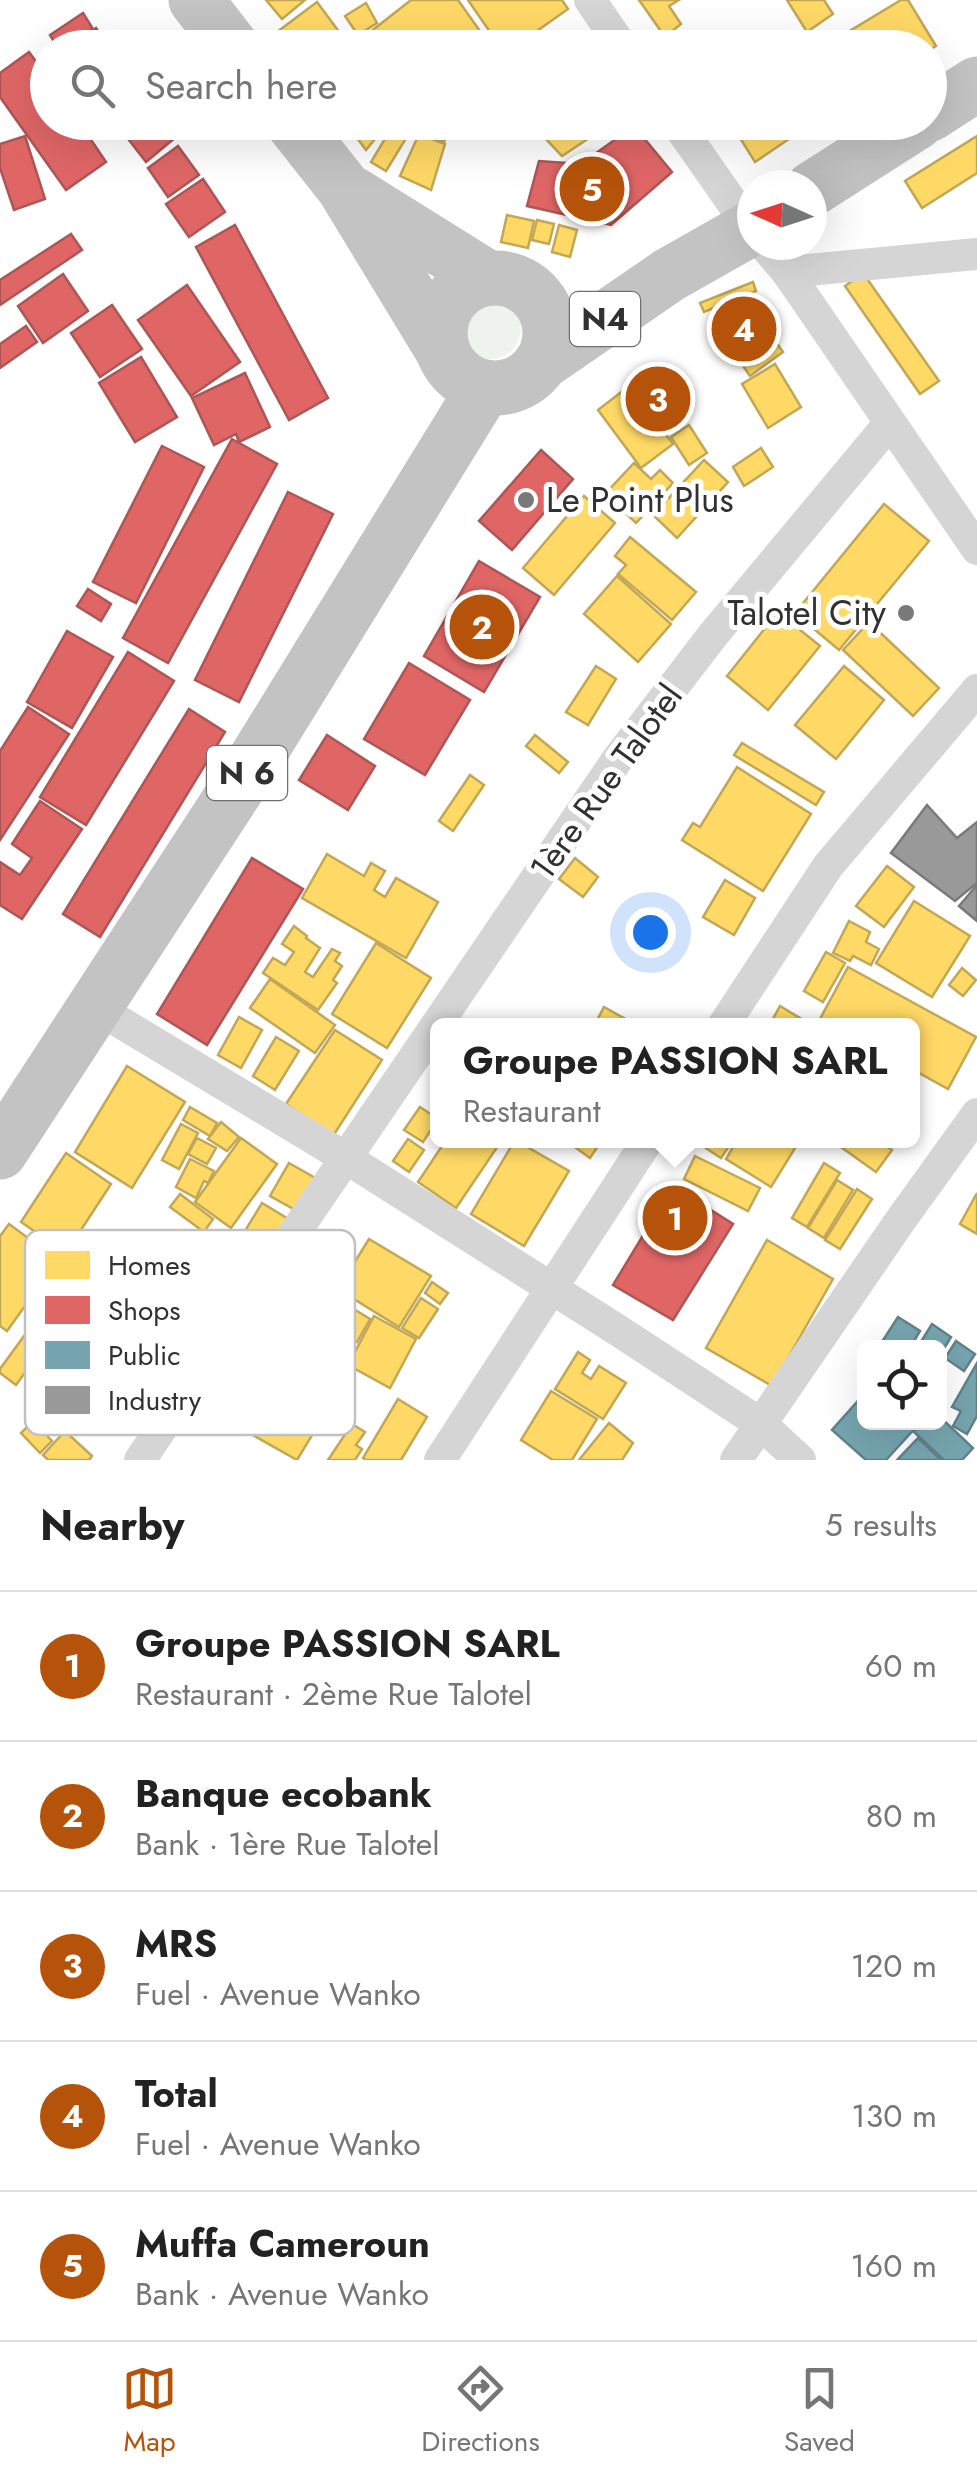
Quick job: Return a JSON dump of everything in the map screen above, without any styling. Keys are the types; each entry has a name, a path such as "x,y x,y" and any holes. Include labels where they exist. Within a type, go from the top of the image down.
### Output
{"highway":[{"path":"196,0 219,30"},
{"path":"947,103 977,84"},
{"path":"306,140 344,188 452,368 467,380 485,388 506,387 526,378 541,363 549,343 549,322 541,302 518,282 488,278 469,283 454,295 443,312 443,351"},
{"path":"827,179 889,140"},
{"path":"344,188 488,278"},
{"name":"N4","path":"541,363 669,275 737,242"},
{"name":"N4","path":"541,302 669,275"},
{"name":"N 6","path":"0,1152 249,770 485,388"}],"street":[{"path":"590,0 611,30"},
{"path":"689,140 737,208"},
{"path":"787,272 977,254"},
{"path":"777,260 977,549"},
{"name":"1ère Rue Talotel","path":"441,1018 617,760 713,635 889,424"},
{"path":"728,1018 828,866 977,690"},
{"path":"96,1008 552,1288 761,1424 800,1460"},
{"name":"1ère Rue Talotel","path":"297,1230 430,1035"},
{"path":"736,1460 977,1114"},
{"path":"440,1460 643,1148"},
{"name":"1ère Rue Talotel","path":"140,1460 157,1435"}],"shaded area":[{"path":"490,297 512,306 521,328 512,350 490,359 468,350 459,328 468,306"}],"building: Homes":[{"path":"266,0 305,0 282,19"},
{"path":"411,0 458,0 479,30 373,30"},
{"path":"468,0 562,0 568,9 538,30 489,30"},
{"path":"639,0 679,0 669,6 681,24 674,30 660,30"},
{"path":"787,0 824,0 833,14 806,30"},
{"path":"901,0 908,0 926,30 851,30"},
{"path":"317,2 338,30 280,30"},
{"path":"366,3 377,23 366,30 355,30 345,16"},
{"path":"977,136 977,173 922,208 905,181"},
{"path":"358,140 374,140 366,150"},
{"path":"384,140 405,140 386,171 371,162"},
{"path":"416,140 445,144 431,190 400,176"},
{"path":"547,140 586,140 562,156"},
{"path":"741,140 787,140 755,162"},
{"path":"507,215 534,221 528,248 501,242"},
{"path":"537,220 554,224 549,244 532,240"},
{"path":"559,225 577,230 570,257 552,252"},
{"path":"863,273 939,381 920,394 845,286"},
{"path":"753,282 756,291 704,312 700,303"},
{"path":"762,323 783,352 750,376 730,347"},
{"path":"775,364 801,407 768,428 742,384"},
{"path":"629,386 673,444 641,468 598,410"},
{"path":"689,425 707,453 689,465 671,437"},
{"path":"761,448 773,467 744,486 733,467"},
{"path":"704,460 728,482 677,538 653,515"},
{"path":"634,463 651,479 660,470 673,483 636,523 605,494"},
{"path":"584,496 615,523 554,595 523,568"},
{"path":"884,504 929,541 839,650 795,613"},
{"path":"630,537 696,592 672,620 618,574 626,565 615,556"},
{"path":"617,576 671,624 638,662 584,614"},
{"path":"778,612 820,646 768,710 727,676"},
{"path":"869,622 939,688 913,716 843,650"},
{"path":"596,666 616,679 588,725 566,712"},
{"path":"844,666 884,700 836,759 795,725"},
{"path":"535,735 568,762 559,773 526,746"},
{"path":"742,743 824,792 816,805 734,755"},
{"path":"737,767 811,814 763,891 682,840 693,823 700,827"},
{"path":"470,775 484,785 453,831 439,821"},
{"path":"327,854 364,876 371,863 385,871 374,890 385,897 396,878 438,902 406,958 302,898"},
{"path":"575,858 598,877 583,897 559,879"},
{"path":"887,866 914,887 884,927 856,906"},
{"path":"725,880 755,898 734,935 703,917"},
{"path":"914,901 970,936 932,997 876,963"},
{"path":"849,921 870,932 866,942 879,949 871,965 853,956 850,961 833,953"},
{"path":"294,926 320,948 305,972 313,977 332,949 340,953 335,961 342,966 333,980 337,983 318,1010 263,973 273,958 285,965 294,952 282,944"},
{"path":"376,943 431,978 387,1048 332,1014"},
{"path":"826,952 845,963 823,1002 804,991"},
{"path":"848,967 976,1037 948,1089 920,1073 920,1018 821,1018"},
{"path":"962,968 976,980 963,996 949,985"},
{"path":"270,979 335,1025 315,1053 250,1008"},
{"path":"780,1006 800,1018 773,1018"},
{"path":"604,1007 624,1018 598,1018"},
{"path":"239,1017 262,1030 241,1068 218,1055"},
{"path":"335,1030 382,1060 333,1136 286,1104"},
{"path":"276,1037 299,1051 275,1090 253,1076"},
{"path":"127,1066 185,1102 132,1188 75,1152"},
{"path":"190,1107 217,1123 210,1136 183,1120"},
{"path":"420,1107 430,1114 430,1131 423,1142 404,1130"},
{"path":"221,1122 239,1137 227,1151 208,1139"},
{"path":"181,1124 198,1133 179,1169 162,1160"},
{"path":"197,1138 216,1148 207,1164 188,1154"},
{"path":"241,1138 277,1164 231,1228 195,1202"},
{"path":"408,1139 424,1150 409,1172 393,1161"},
{"path":"441,1148 497,1148 456,1208 418,1182"},
{"path":"510,1148 529,1148 569,1171 524,1246 471,1214"},
{"path":"576,1148 597,1148 590,1158"},
{"path":"706,1148 728,1148 721,1158"},
{"path":"732,1148 795,1148 771,1187 726,1159"},
{"path":"842,1148 889,1148 892,1150 876,1172"},
{"path":"66,1153 111,1184 81,1230 33,1230 21,1222"},
{"path":"695,1156 760,1188 748,1211 684,1179"},
{"path":"190,1159 214,1171 196,1198 176,1187"},
{"path":"289,1163 317,1179 299,1212 270,1196"},
{"path":"824,1163 840,1173 807,1227 792,1218"},
{"path":"837,1180 853,1190 824,1238 808,1228"},
{"path":"857,1189 872,1199 840,1249 825,1240"},
{"path":"977,1193 977,1234 960,1224"},
{"path":"180,1194 213,1219 201,1230 170,1207"},
{"path":"262,1203 290,1220 284,1230 245,1230"},
{"path":"9,1224 25,1236 25,1306 7,1331 0,1326 0,1236"},
{"path":"369,1239 431,1276 399,1327 355,1300 355,1262"},
{"path":"767,1240 833,1279 772,1386 706,1348"},
{"path":"432,1282 448,1293 440,1304 425,1293"},
{"path":"421,1298 438,1309 419,1338 402,1328"},
{"path":"355,1310 370,1319 355,1341"},
{"path":"374,1316 416,1339 390,1388 355,1369 355,1352"},
{"path":"25,1337 25,1373 16,1385 0,1369"},
{"path":"578,1352 590,1360 582,1373 591,1379 599,1366 626,1383 603,1419 555,1389"},
{"path":"551,1391 597,1419 572,1460 553,1460 521,1440"},
{"path":"398,1399 427,1417 401,1460 366,1460 363,1458"},
{"path":"609,1423 633,1443 622,1460 579,1460"},
{"path":"355,1426 365,1432 356,1445 362,1449 355,1460 328,1460 345,1435 355,1435"},
{"path":"25,1429 25,1435 46,1435 52,1441 40,1453 21,1433"},
{"path":"61,1435 69,1435 92,1456 89,1460 48,1460 43,1455"},
{"path":"253,1435 312,1435 297,1460"}],"building: Shops":[{"path":"83,13 93,29 91,30 58,30"},
{"path":"30,53 30,139 0,97 0,73"},
{"path":"25,136 45,199 14,210 0,168 0,144"},
{"path":"31,140 91,140 106,162 66,190"},
{"path":"129,140 172,140 146,162"},
{"path":"614,140 646,140 672,172 611,225 527,206 539,161 581,164"},
{"path":"178,146 199,175 168,197 148,168"},
{"path":"203,179 225,212 189,237 166,204"},
{"path":"235,225 328,398 289,420 196,247"},
{"path":"71,234 82,250 0,305 0,280"},
{"path":"63,274 88,311 43,343 18,306"},
{"path":"187,285 240,362 191,396 138,320"},
{"path":"112,305 142,349 100,377 71,333"},
{"path":"26,326 37,342 0,368 0,344"},
{"path":"141,357 177,417 135,442 99,383"},
{"path":"245,373 270,427 239,442 236,434 214,445 192,398"},
{"path":"232,439 277,464 168,663 123,638"},
{"path":"162,446 204,467 136,603 93,582"},
{"name":"Le Point Plus","path":"541,450 573,479 512,550 479,521"},
{"path":"288,492 333,514 239,702 195,680"},
{"path":"479,561 540,597 484,692 424,656"},
{"path":"88,589 111,604 101,621 77,606"},
{"path":"67,631 113,657 72,728 27,702"},
{"path":"128,652 174,681 86,825 40,797"},
{"path":"409,663 470,700 425,775 364,739"},
{"path":"28,707 69,734 0,840 0,751"},
{"path":"189,709 225,732 100,937 63,914"},
{"path":"327,735 375,766 348,810 299,780"},
{"path":"40,801 82,829 22,919 0,905 0,862 20,875 32,858 12,844"},
{"path":"252,858 303,889 207,1045 157,1014"},
{"path":"673,1186 733,1224 673,1320 613,1285"}],"building: Public":[{"path":"898,1317 920,1331 915,1340 883,1340"},
{"path":"932,1324 951,1337 947,1344 947,1340 922,1340"},
{"path":"956,1341 975,1354 964,1371 947,1359"},
{"path":"977,1363 977,1416 967,1434 953,1426 961,1411 952,1407"},
{"path":"857,1402 857,1430 914,1430 886,1460 866,1460 832,1430"},
{"path":"947,1424 973,1448 962,1460 944,1460 914,1432 947,1430"},
{"path":"918,1438 941,1460 897,1460"}],"building: Industry":[{"path":"927,805 957,838 977,822 977,883 955,901 891,853"},
{"path":"977,885 977,921 959,906"}],"place":[{"name":"Muffa Cameroun","path":"592,189"},
{"name":"Total","path":"744,329"},
{"name":"MRS","path":"658,399"},
{"name":"Le Point Plus","path":"526,500"},
{"name":"Talotel City","path":"906,613"},
{"name":"Banque ecobank","path":"482,627"},
{"name":"Groupe PASSION SARL","path":"675,1218"}]}
